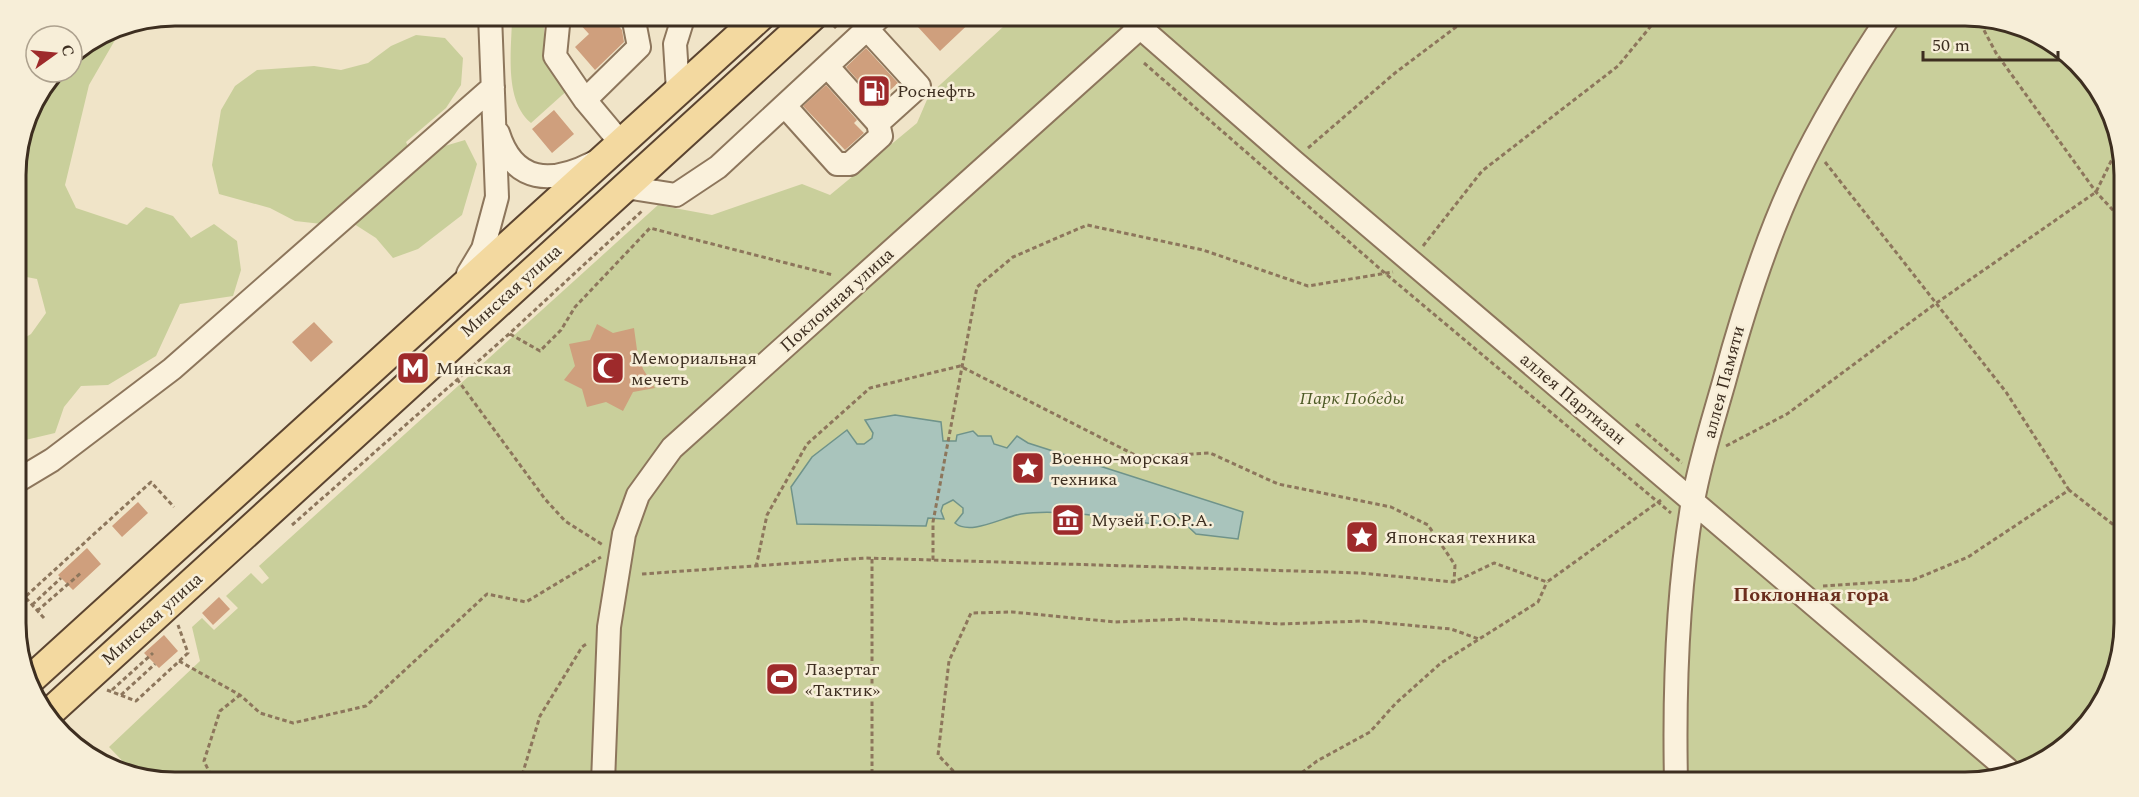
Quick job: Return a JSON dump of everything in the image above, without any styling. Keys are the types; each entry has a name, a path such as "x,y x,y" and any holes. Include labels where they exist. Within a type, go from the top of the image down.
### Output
{"main road":[{"name":"Минская улица","path":"35,675 750,26"},
{"name":"Минская улица","path":"54,709 802,26"}],"street":[{"path":"458,291 483,249 497,198 490,26"},
{"path":"495,123 503,149 515,165 525,172 543,177 561,175 584,168 614,149 555,56 558,26"},
{"path":"585,100 639,47 635,26"},
{"path":"678,91 675,44 681,26"},
{"path":"626,187 676,195 718,168 871,26"},
{"path":"878,26 919,86 878,123"},
{"name":"Поклонная улица","path":"603,772 609,627 624,534 638,495 672,448 858,281 1132,26"},
{"name":"аллея Партизан","path":"1148,26 1293,161 2004,766"},
{"name":"аллея Памяти","path":"1676,771 1674,713 1685,494 1703,458 1748,297 1795,177 1847,78 1882,26"},
{"path":"784,106 837,164 850,164 881,136 878,123 827,66"},
{"path":"26,476 52,460 172,369 493,87"}],"path":[{"path":"1293,161 1395,73 1457,26"},
{"path":"933,560 933,522 976,287 1013,257 1088,225 1203,250 1308,286 1386,274 1414,265 1482,171 1618,66 1651,26"},
{"path":"1982,27 1996,53 2096,192 2114,211"},
{"path":"1143,63 1386,274 1674,515"},
{"path":"1812,145 2006,392 2069,490 2114,525"},
{"path":"1703,458 1787,414 1935,304 2096,192 2112,159"},
{"path":"286,530 509,334 661,193"},
{"path":"509,334 540,351 561,330 574,307 650,228 858,281"},
{"path":"756,568 766,515 807,444 870,388 960,366 1139,457 1210,453 1278,484 1391,507 1428,525 1455,565 1454,582"},
{"path":"457,379 545,499 565,521 611,550"},
{"path":"26,596 151,482 174,507"},
{"path":"1794,588 1913,580 1968,557 2069,490"},
{"path":"1304,771 1317,761 1370,732 1441,663 1538,602 1547,582 1658,502 1685,494"},
{"path":"179,661 240,695 260,713 293,723 366,706 487,594 526,602 603,555"},
{"path":"642,574 756,568 872,558 1361,573 1454,582 1494,562 1547,582"},
{"path":"872,558 872,772"},
{"path":"37,611 82,572"},
{"path":"32,604 61,578"},
{"path":"26,598 44,618"},
{"path":"954,772 938,755 949,661 971,613 1011,612 1115,622 1185,619 1280,624 1363,621 1451,629 1479,639"},
{"path":"104,689 136,701 188,653 176,618"},
{"path":"523,772 540,716 582,647 609,627"},
{"path":"110,691 153,653"},
{"path":"121,695 155,664"},
{"path":"209,772 204,761 220,711 240,695"}],"green space":[{"path":"512,26 544,26 546,59 570,88 531,123 522,113 516,101 511,58"},
{"name":"Парк Победы","path":"1004,26 1964,26 1993,28 2030,41 2063,63 2088,92 2098,109 2108,136 2114,175 2114,622 2111,651 2106,670 2094,697 2070,728 2039,752 2012,764 1974,771 175,772 146,769 127,764 109,747 200,661 192,627 202,618 214,630 238,608 226,596 251,573 262,584 269,578 259,566 658,205 712,215 802,184 830,195 917,123 929,95"},
{"path":"416,35 445,38 463,58 461,85 446,108 406,142 417,166 438,148 465,140 477,164 462,215 418,249 393,258 376,238 351,222 322,224 295,221 270,208 219,194 212,165 221,110 235,86 257,70 314,66 341,70 368,63 391,46"},
{"path":"116,38 89,85 65,185 76,208 127,225 146,207 173,216 191,238 214,224 237,241 241,270 233,296 180,304 156,356 108,385 81,386 64,407 55,433 26,440 26,337 31,334 46,313 37,279 26,277 26,165 31,136 45,100 56,84 84,84 84,56"}],"water":[{"path":"895,415 941,422 943,441 956,441 957,435 973,431 978,436 991,436 994,444 1007,448 1017,436 1028,443 1243,512 1238,539 1196,534 1175,514 1159,525 1053,512 1021,514 969,528 955,523 963,513 963,508 953,500 943,505 941,511 944,519 928,518 926,526 797,524 791,487 812,457 847,430 857,444 864,444 872,438 873,433 865,420"}],"building":[{"path":"582,26 619,26 622,30 624,42 595,70 575,47 589,34"},
{"path":"917,26 966,26 940,51"},
{"path":"866,48 898,83 877,102 846,67"},
{"path":"826,85 857,120 854,123 864,133 845,150 803,106"},
{"path":"554,110 574,134 552,153 532,129"},
{"path":"314,322 333,342 311,362 292,342"},
{"name":"Мемориальная мечеть","path":"597,324 613,333 634,328 643,369 655,388 633,392 623,411 606,402 587,407 582,389 564,380 575,366 569,344 590,340"},
{"path":"138,502 148,513 122,537 112,526"},
{"path":"87,548 101,564 73,590 58,575"},
{"path":"219,597 230,609 213,625 202,613"},
{"path":"164,635 178,651 159,668 144,653"}],"place":[{"name":"Роснефть","path":"874,91"},
{"name":"Минская","path":"413,368"},
{"name":"Мемориальная мечеть","path":"608,368"},
{"name":"Военно-морская техника","path":"1028,468"},
{"name":"Музей Г.О.Р.А.","path":"1068,520"},
{"name":"Японская техника","path":"1362,537"},
{"name":"Лазертаг «Тактик»","path":"782,679"}],"district":[{"name":"Поклонная гора","path":"1811,595"}]}
